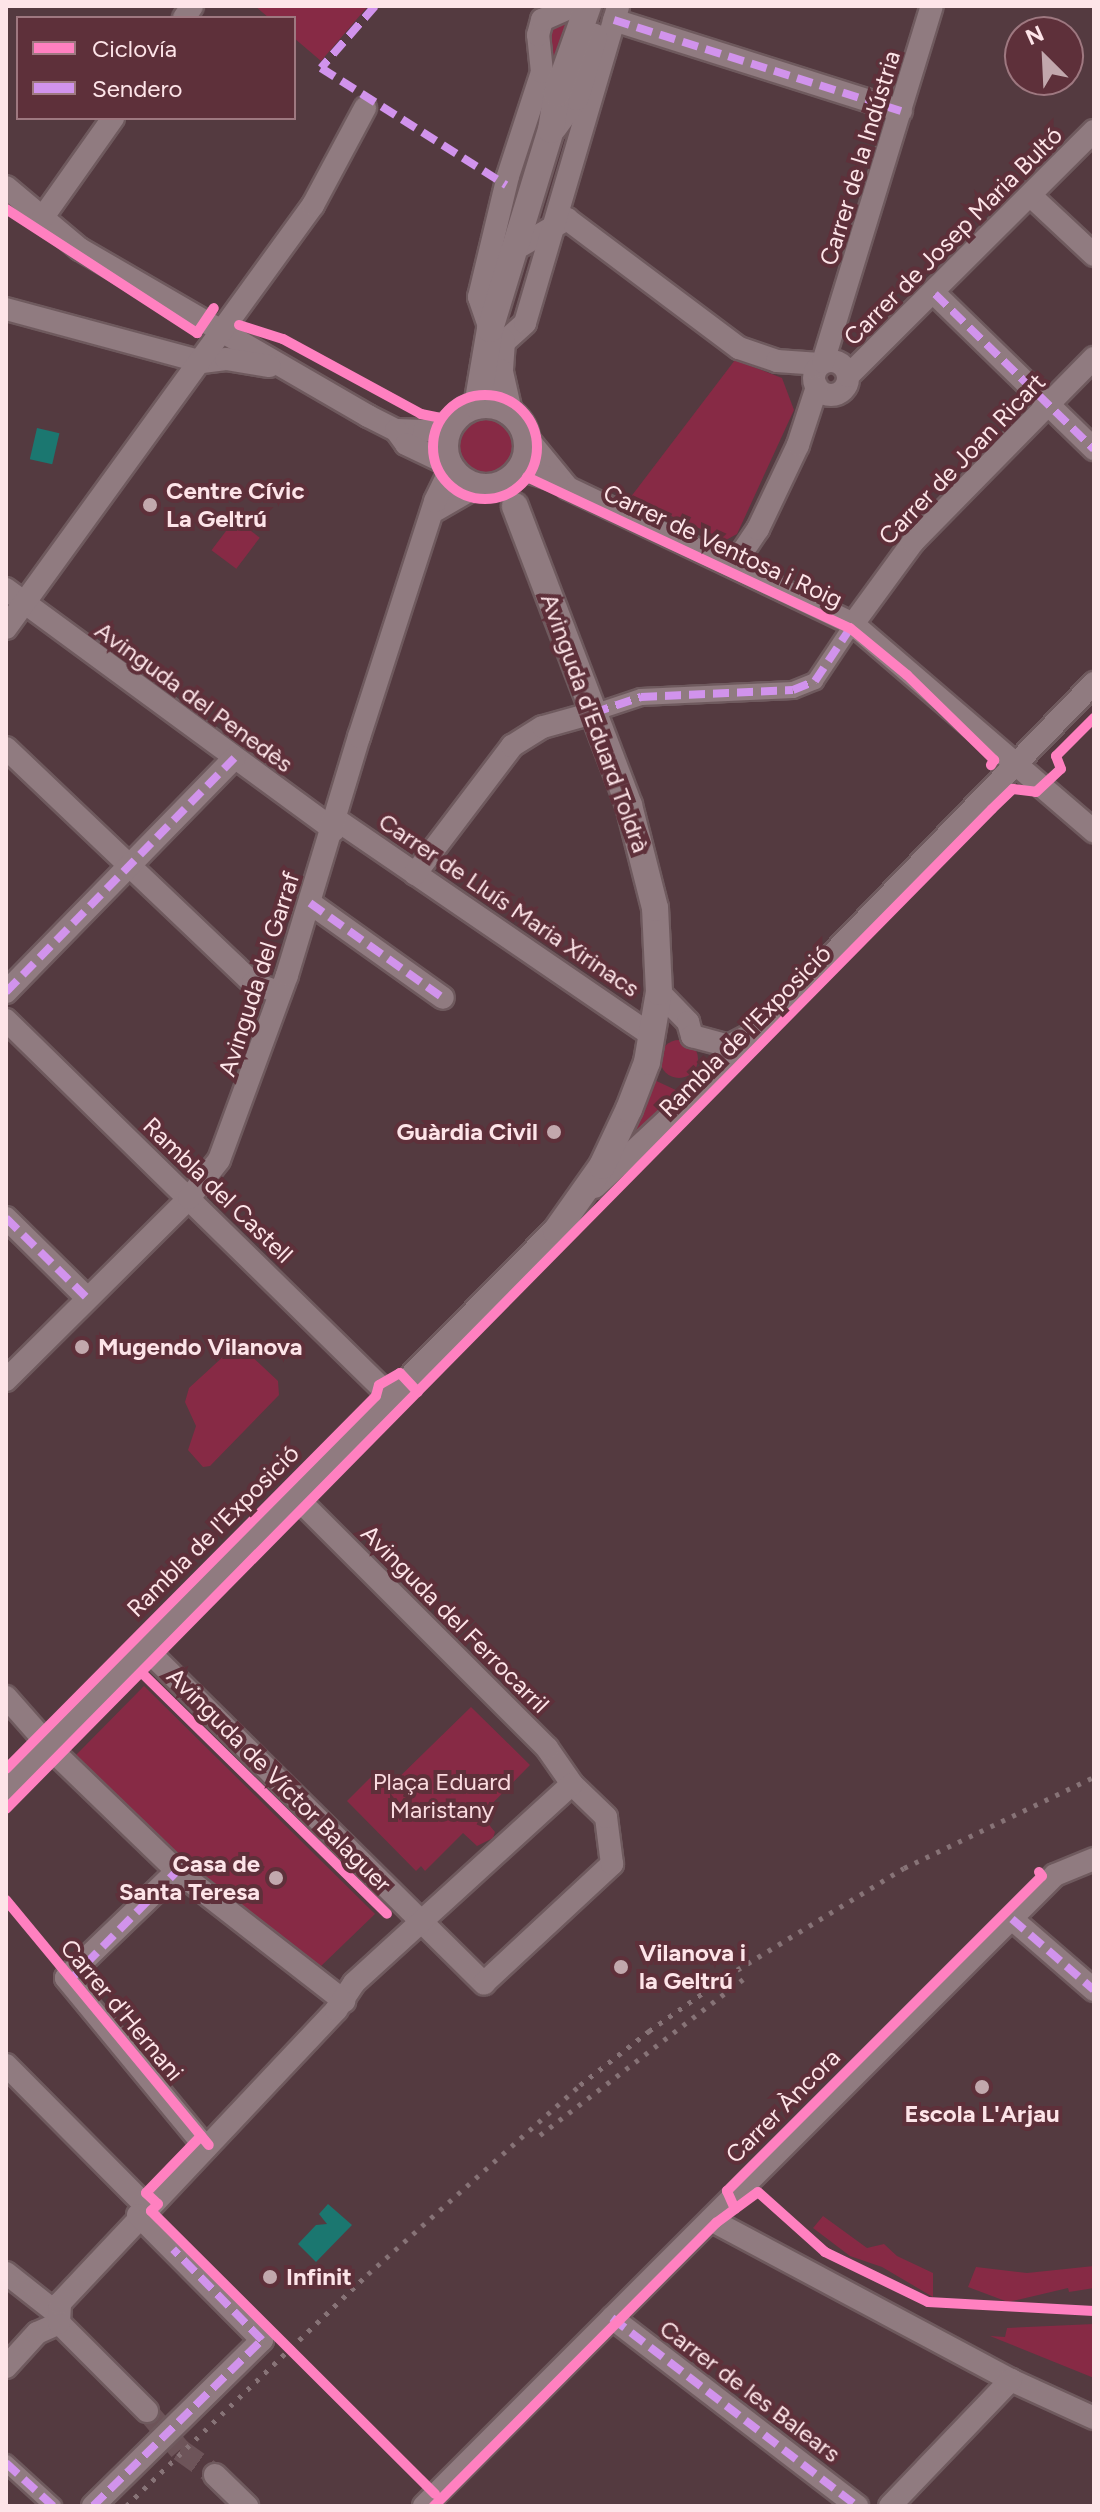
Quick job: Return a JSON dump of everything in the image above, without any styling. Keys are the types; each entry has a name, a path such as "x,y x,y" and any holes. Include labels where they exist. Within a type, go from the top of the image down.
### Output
{"street":[{"name":"Carrer de la Indústria","path":"733,566 758,529 829,376 824,346 837,324 932,6"},
{"path":"612,11 901,111"},
{"path":"551,130 576,97 590,55 612,11"},
{"path":"496,336 525,323 612,11"},
{"path":"577,12 590,29 590,55"},
{"path":"6,187 80,249 221,328 277,367 396,430 424,431 452,422 477,406 496,336 512,251 551,130 577,12"},
{"path":"436,510 517,473 527,438 509,412 496,336 479,297 508,176 542,72 538,35 542,20 577,12"},
{"path":"6,628 313,205 365,108"},
{"path":"43,217 112,120"},
{"name":"Carrer de Josep Maria Bultó","path":"829,376 935,294 1094,131"},
{"path":"1031,196 1094,255"},
{"path":"512,251 552,223 567,219 713,332 777,361 829,376"},
{"path":"935,294 1094,449"},
{"path":"6,309 202,362 226,359 277,367"},
{"name":"Carrer de Joan Ricart","path":"415,874 512,746 543,727 641,697 793,690 815,681 913,542 1094,358"},
{"path":"477,406 509,412"},
{"path":"450,466 444,443 452,422"},
{"path":"396,430 406,444 450,466 515,506"},
{"name":"Carrer de Ventosa i Roig","path":"527,438 557,480"},
{"name":"Avinguda del Garraf","path":"6,1380 189,1198 219,1160 237,1124 335,825 359,737 450,466"},
{"name":"Carrer de Ventosa i Roig","path":"517,473 557,480 853,624 1094,831"},
{"name":"Avinguda d'Eduard Toldrà","path":"517,473 515,506 593,713 650,882 659,992 651,1035"},
{"name":"Avinguda del Penedès","path":"6,589 24,606 234,758 335,825"},
{"name":"Rambla de l'Exposició","path":"6,1790 392,1398 579,1202 720,1071 749,1035 1094,683"},
{"path":"6,748 253,983 280,993"},
{"path":"6,992 234,758"},
{"name":"Carrer de Lluís Maria Xirinacs","path":"335,825 415,874 651,1035"},
{"path":"310,903 443,998"},
{"path":"659,992 688,1022 692,1036 729,1046 749,1035"},
{"name":"Rambla del Castell","path":"6,1020 392,1398"},
{"name":"Rambla de l'Exposició","path":"579,1202 629,1109 651,1035"},
{"path":"6,1218 87,1298"},
{"name":"Avinguda del Ferrocarril","path":"295,1496 547,1748 572,1784"},
{"name":"Avinguda de Víctor Balaguer","path":"145,1648 425,1922"},
{"path":"6,1697 48,1747 177,1871 344,2001"},
{"path":"6,2367 59,2313 145,2211 344,2001 354,1983 404,1933 425,1922 572,1784 606,1817 612,1864 484,1983 425,1922"},
{"name":"Carrer Àncora","path":"435,2502 612,2318 1055,1875 1094,1859"},
{"name":"Carrer d'Hernani","path":"177,1871 66,1978 206,2148"},
{"path":"1012,1919 1094,1990"},
{"path":"6,2065 262,2340 93,2506"},
{"path":"711,2220 1011,2380 1094,2418"},
{"path":"6,2273 59,2313 147,2411"},
{"name":"Carrer de les Balears","path":"612,2318 857,2506"},
{"path":"890,2506 1011,2380"},
{"path":"6,2463 53,2506"},
{"path":"215,2475 247,2506"}],"green space":[{"path":"255,6 368,6 321,61 296,40 296,16 267,16"},
{"path":"554,20 566,22 570,29 499,258 543,35"},
{"path":"735,360 782,378 794,410 737,534 726,540 630,498"},
{"path":"486,415 498,417 508,424 515,434 515,458 508,468 498,475 486,477 474,475 464,468 457,458 455,446 457,434 464,424 474,417"},
{"path":"235,519 260,538 236,569 212,550"},
{"path":"679,1040 693,1045 698,1059 693,1073 679,1078 665,1073 660,1059 665,1045"},
{"path":"650,1078 680,1092 620,1150"},
{"path":"245,1350 278,1381 279,1395 210,1466 203,1467 188,1450 196,1426 185,1402 189,1388 226,1354"},
{"path":"144,1686 375,1914 319,1968 185,1862 76,1755"},
{"name":"Plaça Eduard Maristany","path":"471,1707 530,1765 481,1815 495,1832 493,1838 477,1846 463,1833 425,1871 421,1866 416,1871 347,1801 374,1774 388,1788"},
{"path":"823,2216 867,2248 884,2244 897,2256 933,2273 933,2297 882,2267 850,2256 813,2228"},
{"path":"1094,2266 1094,2288 1069,2292 1068,2288 1008,2302 968,2287 976,2267 1027,2273"},
{"path":"1094,2324 1094,2378 990,2336 1005,2337 1007,2328"}],"water":[{"path":"37,428 59,433 52,464 30,459"},
{"path":"328,2204 352,2225 316,2262 298,2244 316,2225 327,2224 319,2214"}],"tunnel":[{"path":"147,2411 180,2450 215,2475"}],"railway":[{"path":"126,2506 368,2274 580,2085 649,2031 727,1976 904,1868 1094,1777"},
{"path":"540,2135 743,1979"}],"marked path":[{"path":"375,6 321,68 506,185"},
{"path":"614,20 901,111"},
{"path":"935,294 1094,449"},
{"path":"593,713 641,697 793,690 815,681 853,624"},
{"path":"6,992 234,758"},
{"path":"310,903 443,998"},
{"path":"6,1218 87,1298"},
{"path":"69,1981 177,1871"},
{"path":"1012,1919 1094,1990"},
{"path":"93,2506 262,2340 173,2249"},
{"path":"612,2318 857,2506"},
{"path":"6,2463 53,2506"}],"cycle path":[{"path":"6,209 197,333 214,308"},
{"path":"239,325 283,339 421,414 441,418"},
{"path":"485,395 505,399 528,418 537,447 533,467 514,490 485,499 465,495 442,476 433,447 437,427 456,404 485,395"},
{"path":"527,477 850,628 907,675 994,760 991,765"},
{"path":"6,1809 992,809 1013,789 1036,792 1061,769 1056,756 1094,718"},
{"path":"6,1769 376,1396 379,1385 400,1373 418,1392"},
{"path":"143,1674 387,1914"},
{"path":"735,2209 727,2191 1042,1876 1039,1872"},
{"path":"6,1900 209,2145"},
{"path":"201,2136 146,2193 158,2204 151,2211 435,2494"},
{"path":"434,2506 716,2223 758,2192 825,2252 928,2302 1094,2311"}],"place":[{"name":"Centre Cívic La Geltrú","path":"150,505"},
{"name":"Guàrdia Civil","path":"554,1132"},
{"name":"Mugendo Vilanova","path":"82,1347"},
{"name":"Casa de Santa Teresa","path":"276,1878"},
{"name":"Vilanova i la Geltrú","path":"621,1967"},
{"name":"Escola L'Arjau","path":"982,2087"},
{"name":"Infinit","path":"270,2277"}]}
